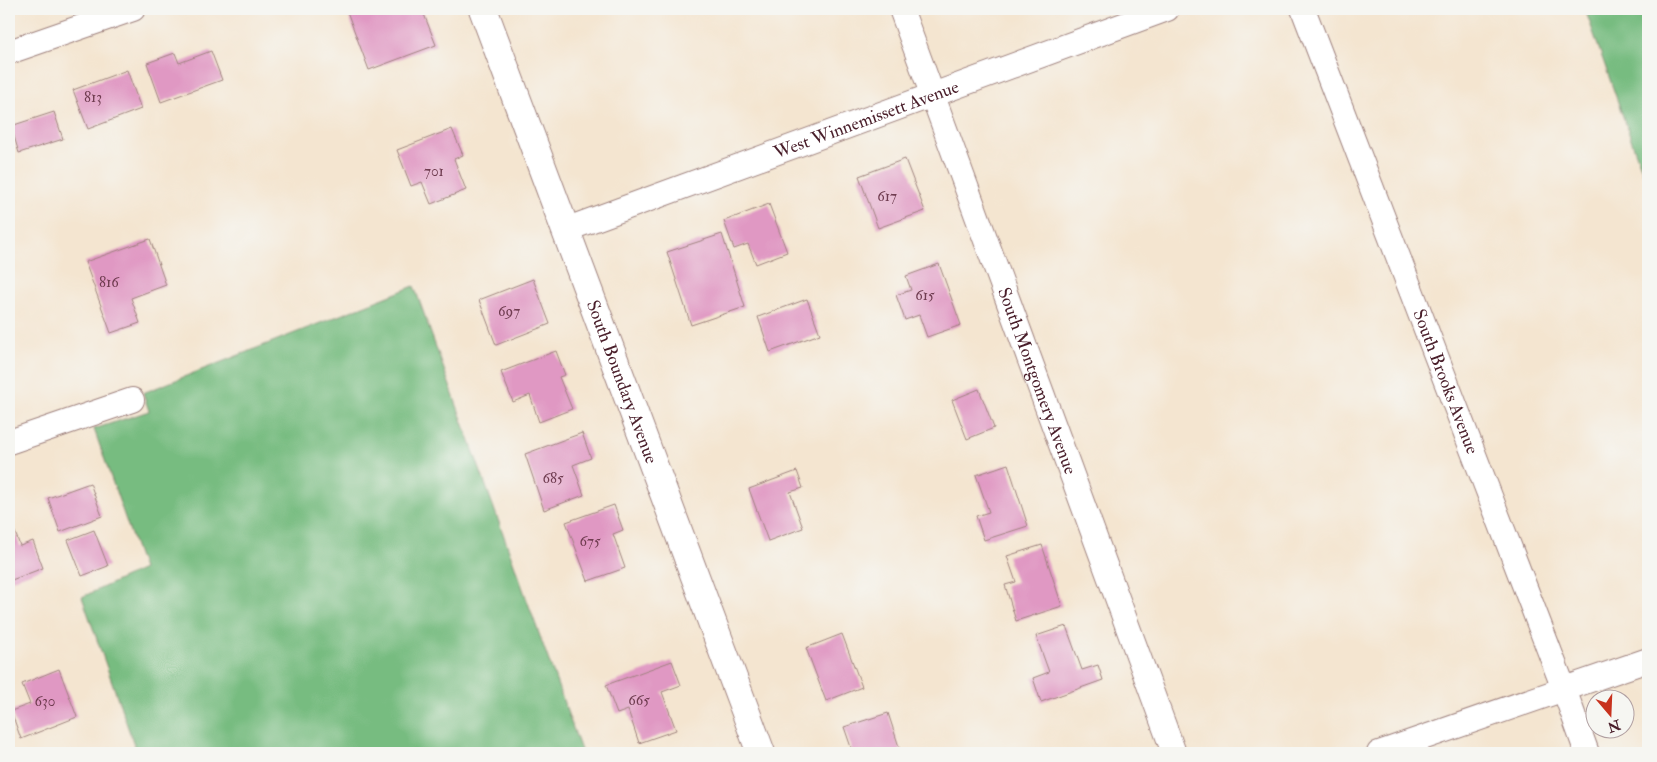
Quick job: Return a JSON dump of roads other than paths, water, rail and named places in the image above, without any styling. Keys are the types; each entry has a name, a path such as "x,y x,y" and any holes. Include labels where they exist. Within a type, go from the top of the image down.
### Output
{"street":[{"path":"9,52 133,9"},
{"name":"South Boundary Avenue","path":"483,9 761,753"},
{"name":"South Montgomery Avenue","path":"901,9 1174,753"},
{"name":"West Winnemissett Avenue","path":"565,230 1167,9"},
{"name":"South Brooks Avenue","path":"1303,9 1587,753"},
{"path":"9,442 132,400"},
{"path":"1379,753 1648,660"}]}
